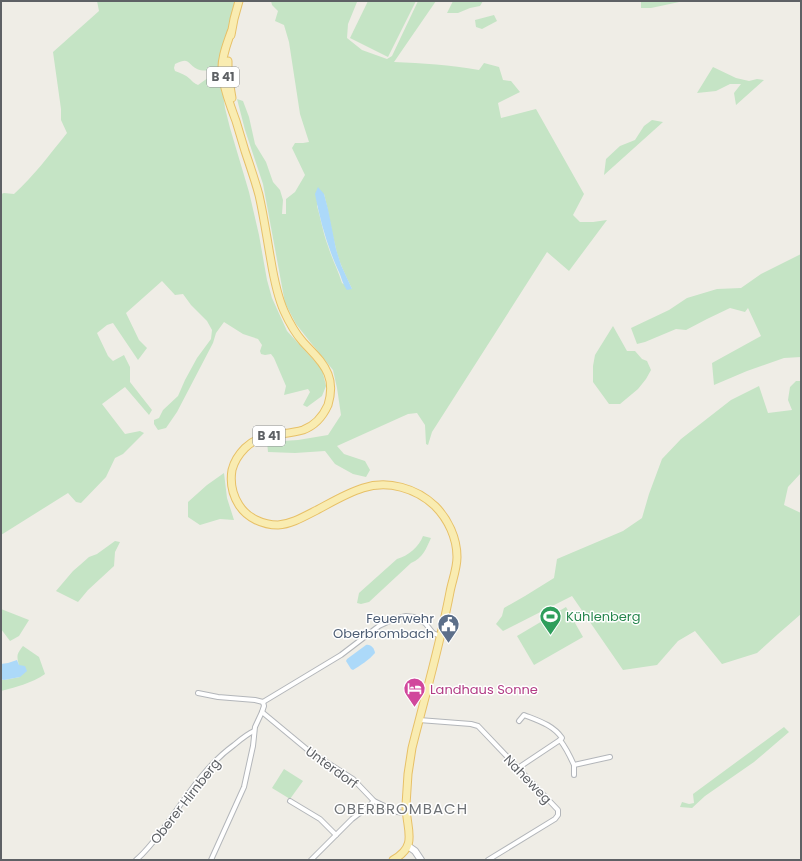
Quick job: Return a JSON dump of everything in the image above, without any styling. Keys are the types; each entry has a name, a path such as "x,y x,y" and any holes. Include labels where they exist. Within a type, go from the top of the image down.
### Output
{"main road":[{"name":"B 41","path":"239,1 222,72 228,100 254,179 280,302 292,327 324,366 329,378 331,392 328,405 324,412 315,422 303,430 260,438 241,451 232,473 232,488 234,496 242,510 255,519 270,524 286,524 362,488 379,485 398,486 416,492 434,505 445,518 456,548 457,556 447,609 419,720 410,763 406,812 409,835 408,846"},
{"path":"393,860 404,852 408,846"}],"street":[{"path":"198,693 218,697 263,702 341,655 379,626 394,618 403,616 414,617 425,623 433,633 440,636"},
{"path":"211,860 242,791 252,753 254,732 264,706 263,702"},
{"name":"Unterdorf","path":"262,712 309,751 352,779 374,801 397,812 406,812"},
{"path":"519,721 524,715 545,723 558,732 562,738 560,740 566,748 574,765 574,775"},
{"name":"Naheweg","path":"419,720 471,724 478,726 557,809 558,815 555,819 488,860"},
{"name":"Oberer Hirnberg","path":"136,860 150,846 211,764 226,750 248,734 254,732"},
{"path":"518,768 560,740"},
{"path":"574,765 610,758"},
{"path":"290,801 320,819 336,835"},
{"path":"311,860 352,819 374,801"},
{"path":"408,846 415,851 421,860"}],"green space":[{"path":"97,1 235,1 219,68 200,70 188,62 183,61 175,64 174,68 175,71 187,76 198,85 212,75 219,76 221,80 225,108 249,192 272,298 287,331 322,369 326,386 322,396 307,407 303,405 310,392 308,389 284,395 286,386 271,354 261,354 260,351 262,345 258,339 243,334 224,322 216,333 213,343 177,412 166,428 158,430 154,424 154,420 159,418 163,410 178,396 197,358 211,339 212,330 207,321 191,305 183,294 175,295 162,281 126,313 139,340 147,348 138,360 113,323 107,325 97,333 108,356 113,361 124,355 130,367 130,382 152,410 149,415 125,387 102,404 125,434 140,431 144,433 123,454 115,458 106,477 81,503 76,502 68,493 1,535 1,194 14,194 35,172 67,133 61,120 61,109 53,52 99,11"},
{"path":"271,1 357,1 348,24 347,38 362,50 387,59 392,56 418,1 436,1 394,62 436,64 479,70 484,63 499,67 503,80 511,81 520,92 498,103 501,118 536,109 584,194 573,215 580,222 607,220 569,271 547,252 432,432 428,445 426,444 425,425 417,413 408,414 337,446 344,454 365,461 370,470 366,477 353,474 335,464 325,451 295,453 268,452 267,442 298,440 328,435 341,415 333,370 296,324 285,303 263,184 245,130 237,99 243,101 249,117 255,144 266,162 273,182 280,190 283,200 282,214 286,214 286,199 295,192 305,175 292,148 295,143 309,142 300,114 289,42 284,25 275,21 278,11 272,5","holes":["324,194 337,254 352,289 342,283 325,236 317,206"]},
{"path":"368,1 416,1 388,57 350,38"},
{"path":"453,1 483,1 480,6 458,13 447,13"},
{"path":"641,1 684,1 651,8 641,8"},
{"path":"494,15 497,21 482,29 476,27 475,20"},
{"path":"713,67 736,78 749,81 757,79 764,80 736,105 734,93 741,84 730,84 716,91 697,93"},
{"path":"652,120 663,122 604,175 606,159 620,146 635,140 644,126"},
{"path":"801,254 801,357 784,358 714,385 712,363 761,336 748,308 745,312 730,308 686,330 676,329 637,344 631,328 669,310 687,298 717,289 741,288 761,274"},
{"path":"613,326 627,351 635,351 642,359 647,361 651,370 638,389 620,404 609,404 593,382 595,355"},
{"path":"796,381 801,381 801,473 788,487 784,505 801,513 801,614 757,653 722,664 695,631 678,641 657,665 623,670 572,596 503,631 496,624 502,616 504,608 554,578 557,559 623,531 642,518 662,459 681,439 731,400 759,386 768,413 792,410 788,400 790,387"},
{"path":"224,473 227,498 234,520 220,519 200,525 188,517 188,502 207,485"},
{"path":"423,536 431,538 421,556 411,563 369,602 361,604 357,603 359,593 397,559 405,556 413,550 419,544"},
{"path":"115,541 120,542 115,552 114,566 88,590 78,602 56,591 73,571 89,557 97,554"},
{"name":"Kühlenberg","path":"566,607 583,637 534,665 517,636"},
{"path":"1,609 29,620 19,636 10,641 1,629"},
{"path":"23,646 39,657 45,674 29,682 1,691 1,679 4,680 20,677 18,655"},
{"path":"784,727 789,732 754,762 705,796 692,808 680,807 682,802 689,804 694,803 693,794"},
{"path":"284,769 303,781 290,799 272,788"}],"water":[{"path":"318,187 324,194 336,249 341,265 352,289 347,290 344,285 327,242 315,194"},
{"path":"366,645 372,647 375,653 353,670 351,669 346,661 347,659"},
{"path":"17,660 19,665 25,666 27,671 20,677 4,680 1,679 1,664"}],"place":[{"name":"Kühlenberg","path":"550,636"},
{"name":"Feuerwehr Oberbrombach","path":"449,644"},
{"name":"Landhaus Sonne","path":"415,708"}],"district":[{"name":"OBERBROMBACH","path":"401,809"}]}
